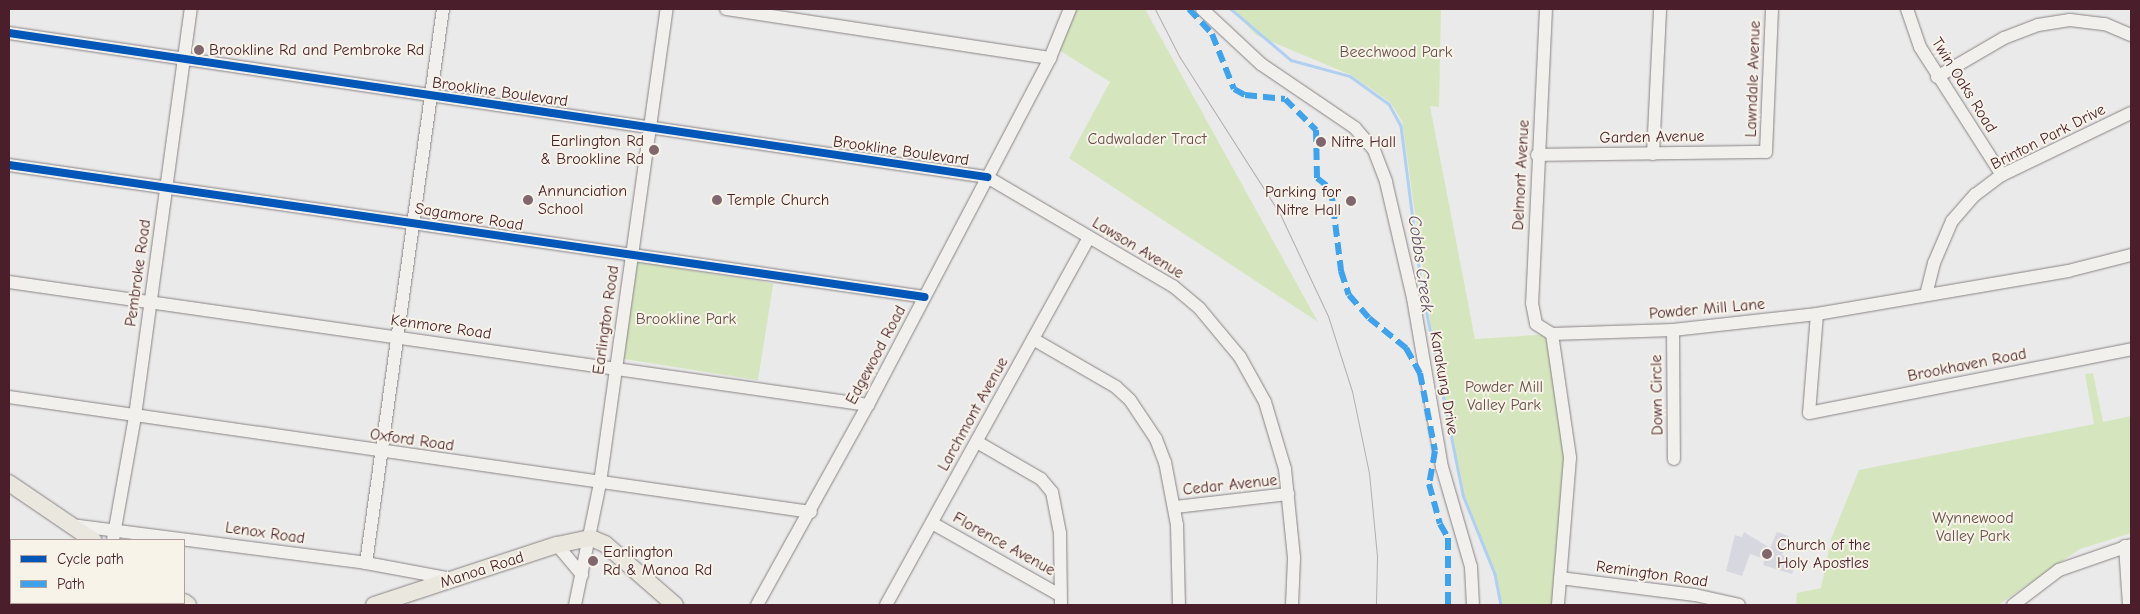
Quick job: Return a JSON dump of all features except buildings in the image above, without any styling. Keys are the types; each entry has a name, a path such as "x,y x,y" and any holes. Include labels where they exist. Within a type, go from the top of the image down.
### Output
{"main road":[{"path":"9,483 91,539"},
{"name":"Manoa Road","path":"374,605 557,545 591,538"},
{"path":"591,538 605,544 675,605"}],"street":[{"name":"Pembroke Road","path":"114,535 135,416 191,9"},
{"path":"366,563 443,9"},
{"name":"Earlington Road","path":"575,605 591,538 600,482 667,9"},
{"path":"726,9 1050,58"},
{"name":"Edgewood Road","path":"756,605 811,512 868,405 1050,58 1070,9"},
{"name":"Karakung Drive","path":"1202,9 1236,43 1281,79 1355,128 1374,150 1386,182 1413,298 1444,476 1472,575 1473,605"},
{"name":"Delmont Avenue","path":"1546,9 1532,303 1536,324 1552,334"},
{"path":"1653,154 1660,9"},
{"name":"Lawndale Avenue","path":"1766,152 1772,9"},
{"name":"Twin Oaks Road","path":"1907,9 1920,47 1937,78 2002,175"},
{"path":"1937,78 2004,38 2038,25 2070,20 2105,24 2131,35"},
{"name":"Brookline Boulevard","path":"9,33 183,57 432,96 987,177"},
{"name":"Brinton Park Drive","path":"1926,295 1934,263 1952,221 1975,195 2002,175 2131,113"},
{"name":"Garden Avenue","path":"1538,155 1766,152"},
{"name":"Sagamore Road","path":"9,165 413,222 924,298"},
{"name":"Lawson Avenue","path":"987,177 1038,204 1088,238 1173,286 1220,330 1265,402 1277,435 1288,494 1294,558 1292,605"},
{"name":"Larchmont Avenue","path":"886,605 1088,238"},
{"name":"Powder Mill Lane","path":"1552,334 1673,330 1817,314 2068,271 2131,255"},
{"name":"Kenmore Road","path":"9,282 616,367 868,405"},
{"name":"Brookhaven Road","path":"1817,314 1809,413 2131,350"},
{"name":"Down Circle","path":"1673,330 1674,460"},
{"path":"1552,334 1570,458 1558,605"},
{"path":"1033,339 1087,368 1130,400 1156,439 1175,507 1179,605"},
{"name":"Oxford Road","path":"9,397 811,512"},
{"path":"977,442 1035,475 1052,492 1060,533 1064,602"},
{"name":"Cedar Avenue","path":"1175,507 1288,494"},
{"name":"Florence Avenue","path":"932,523 1064,602"},
{"name":"Lenox Road","path":"70,525 114,535 150,539"},
{"name":"Lenox Road","path":"185,543 366,563 454,579"},
{"path":"557,545 582,575"},
{"path":"2013,605 2027,601 2059,570 2128,546 2130,597"},
{"name":"Remington Road","path":"1560,578 1695,595 1739,605"}],"green space":[{"name":"Cadwalader Tract","path":"1075,9 1145,9 1318,322 1069,158 1110,82 1059,50"},
{"name":"Powder Mill Valley Park","path":"1232,9 1441,9 1439,107 1430,106 1475,339 1552,334 1570,458 1558,605 1501,605 1495,574 1463,495 1433,343 1402,121 1390,102 1351,75 1256,35"},
{"name":"Brookline Park","path":"638,262 773,283 758,380 623,359"},
{"name":"Wynnewood Valley Park","path":"2093,373 2103,422 2131,416 2131,533 2080,549 1998,605 1796,605 1797,593 1821,588 1831,539 1859,470 2094,424 2085,374"}],"waterway":[{"name":"Cobbs Creek","path":"1231,9 1291,60 1350,76 1389,104 1401,126 1422,289 1463,495 1495,574 1501,605"}],"tram line":[{"path":"1155,9 1179,56 1280,214 1328,316 1352,391 1369,473 1377,556 1376,605"}],"marked path":[{"path":"1189,9 1212,34 1234,89 1245,95 1285,99 1316,130 1317,178 1331,189 1341,271 1349,295 1369,318 1406,348 1420,373 1435,451 1429,484 1440,524 1448,538 1448,605"}],"cycle path":[{"path":"9,33 987,177"},
{"path":"9,165 925,297"}],"place":[{"name":"Brookline Rd and Pembroke Rd","path":"199,50"},
{"name":"Nitre Hall","path":"1321,142"},
{"name":"Earlington Rd & Brookline Rd","path":"654,150"},
{"name":"Annunciation School","path":"528,200"},
{"name":"Temple Church","path":"717,200"},
{"name":"Parking for Nitre Hall","path":"1351,201"},
{"name":"Church of the Holy Apostles","path":"1767,554"},
{"name":"Earlington Rd & Manoa Rd","path":"593,561"}],"park label":[{"name":"Beechwood Park","path":"1396,52"}]}
